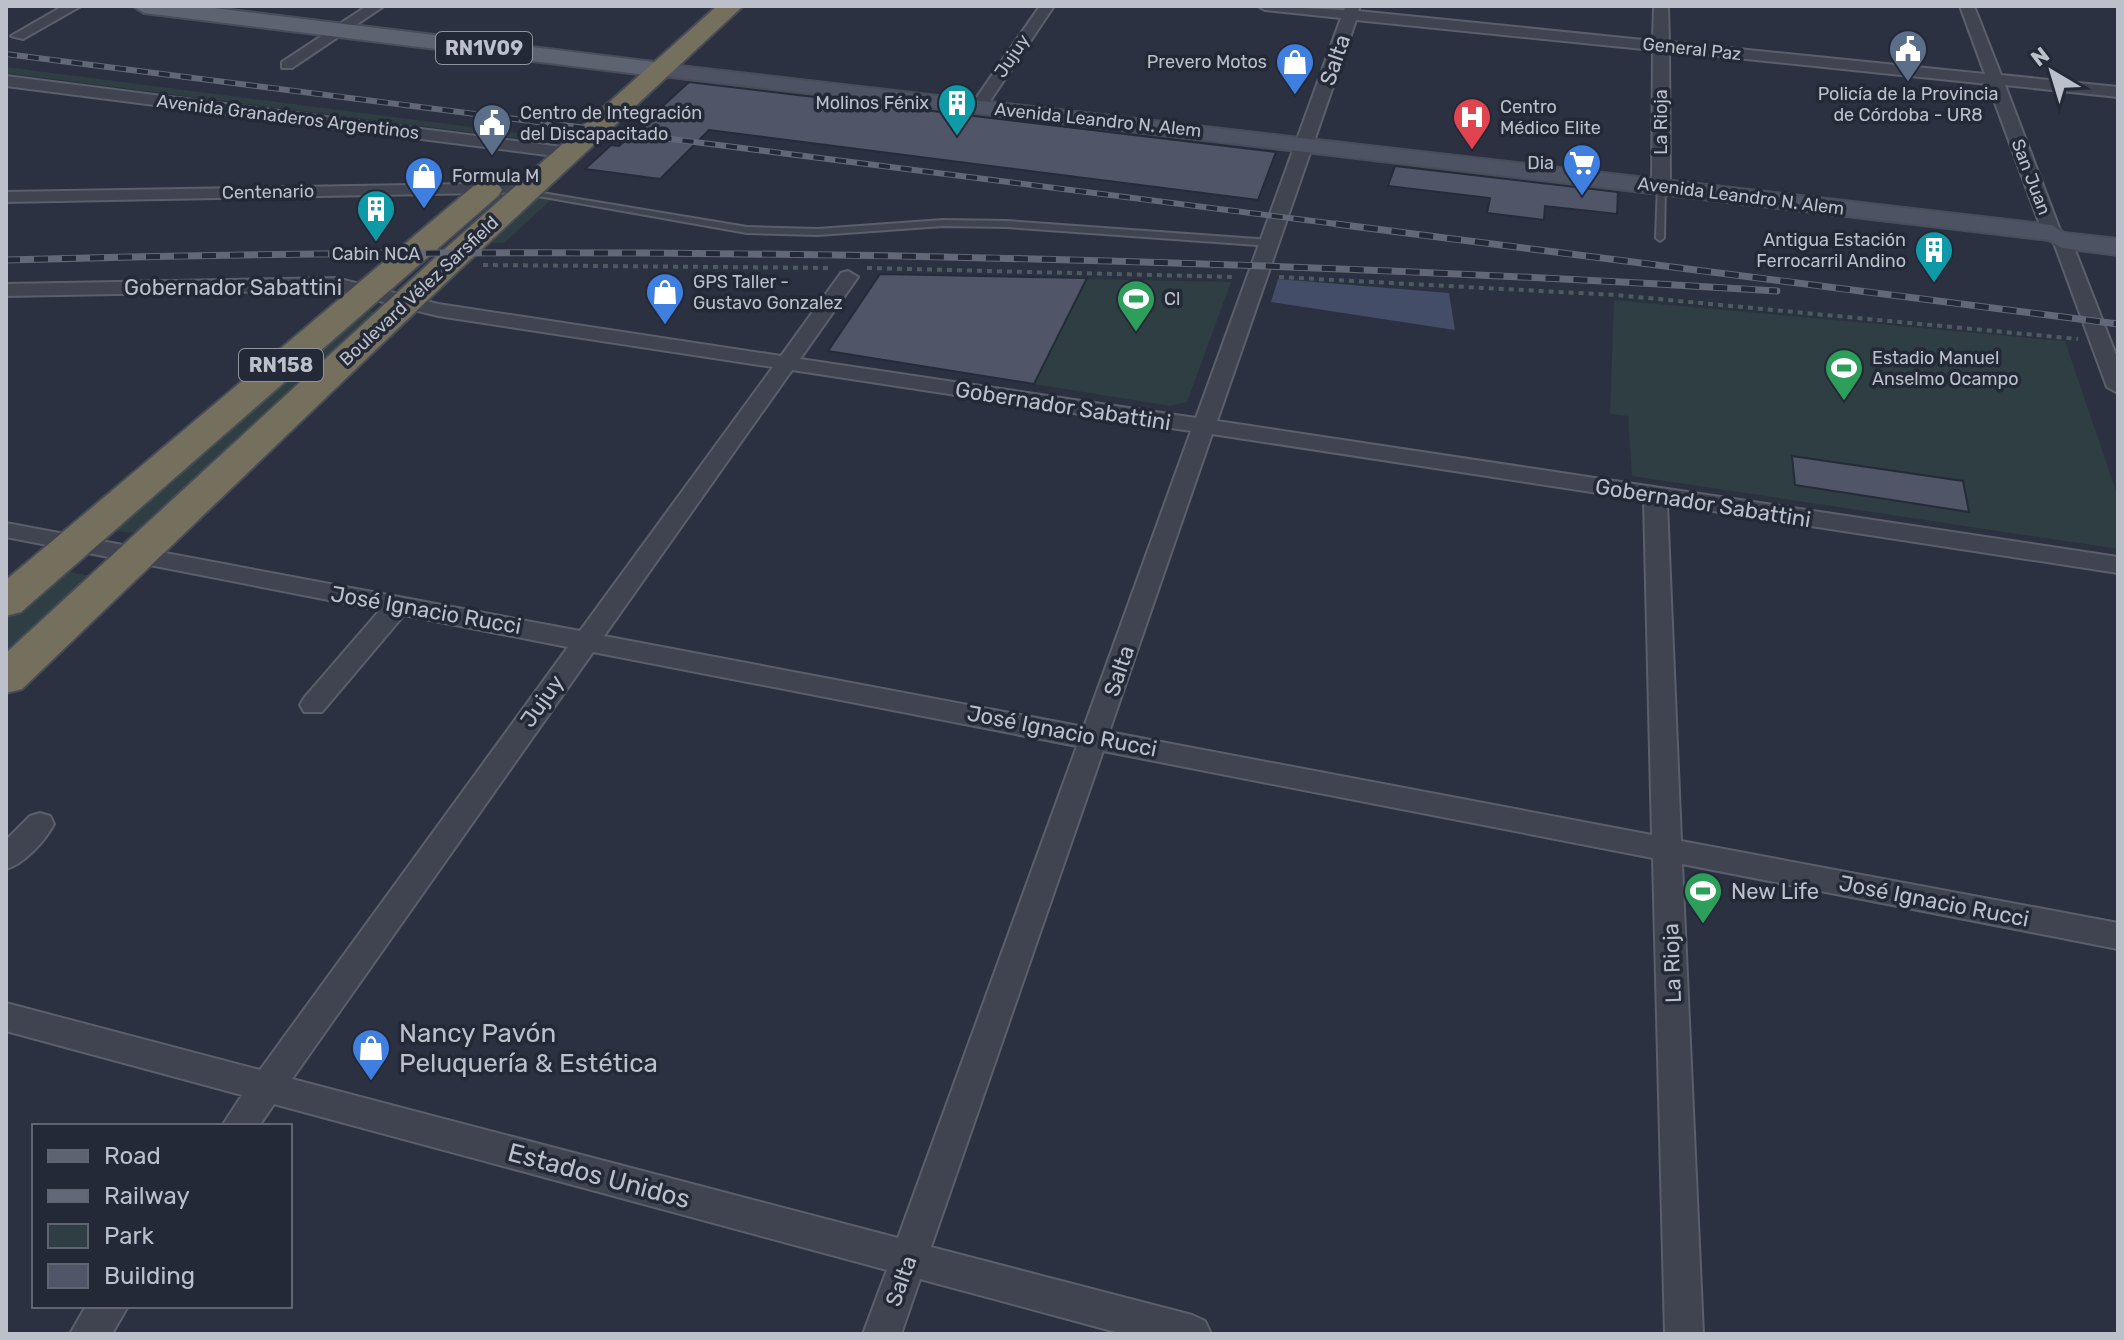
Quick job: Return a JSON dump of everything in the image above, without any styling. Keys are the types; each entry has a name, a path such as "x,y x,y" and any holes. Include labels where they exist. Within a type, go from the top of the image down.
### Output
{"highway":[{"name":"Boulevard Vélez Sarsfield","path":"6,602 535,149 696,6"},
{"name":"Boulevard Vélez Sarsfield","path":"6,678 141,555 407,301 731,6"}],"main road":[{"name":"Avenida Leandro N. Alem","path":"144,6 662,70"}],"street":[{"path":"18,36 74,6"},
{"path":"287,65 377,6"},
{"name":"Jujuy","path":"978,107 1047,6"},
{"name":"General Paz","path":"1265,6 1352,10 1662,46 2118,92"},
{"name":"La Rioja","path":"1661,6 1661,186"},
{"name":"San Juan","path":"1967,6 2118,387"},
{"name":"Salta","path":"882,1334 1352,10"},
{"name":"Avenida Leandro N. Alem","path":"662,70 1661,186 2118,247"},
{"name":"Avenida Granaderos Argentinos","path":"6,81 570,153"},
{"name":"Centenario","path":"6,197 489,188 528,190"},
{"name":"Jujuy","path":"240,1124 847,271"},
{"name":"Gobernador Sabattini","path":"6,290 336,284 438,310 2118,565"},
{"name":"La Rioja","path":"1655,495 1684,1334"},
{"name":"José Ignacio Rucci","path":"6,530 398,606 587,639 2118,936"},
{"path":"313,705 398,606"},
{"path":"6,858 40,824"},
{"name":"Estados Unidos","path":"6,1017 1192,1334"},
{"path":"89,1334 108,1308"}],"lane":[{"name":"La Rioja","path":"1660,238 1661,186"},
{"path":"528,190 747,230 818,232 943,223 1007,224 1271,243"}],"path":[{"path":"447,264 1259,277 1616,295 2045,335 2101,343"}],"green space":[{"path":"6,67 540,136 530,140 6,73"},
{"path":"531,198 552,199 504,243 480,242"},
{"name":"Cl","path":"1087,279 1231,282 1187,402 1170,406 1034,384"},
{"path":"1614,300 2065,341 2118,497 2118,549 1632,476 1628,416 1610,414"},
{"path":"364,310 377,312 137,533 114,531"},
{"path":"60,570 96,577 6,659 6,618"}],"water":[{"path":"1278,279 1449,293 1455,330 1271,302"}],"building":[{"name":"Molinos Fénix","path":"689,82 1276,152 1258,200 709,130 660,179 585,169 611,145 619,146"},
{"path":"1395,166 1618,192 1617,214 1545,206 1544,220 1487,213 1490,198 1388,186"},
{"path":"880,274 1087,278 1034,384 828,351"},
{"path":"1792,456 1963,481 1969,512 1795,485"}],"railway":[{"path":"6,54 1352,226"},
{"path":"1336,224 2118,324"},
{"path":"6,260 449,253 892,256 1334,269 1777,291"}],"place":[{"name":"Policía de la Provincia de Córdoba - UR8","path":"1908,83"},
{"name":"Prevero Motos","path":"1295,96"},
{"name":"Molinos Fénix","path":"957,137"},
{"name":"Centro Médico Elite","path":"1472,151"},
{"name":"Centro de Integración del Discapacitado","path":"492,157"},
{"name":"Dia","path":"1582,197"},
{"name":"Formula M","path":"424,210"},
{"name":"Cabin NCA","path":"376,243"},
{"name":"Antigua Estación Ferrocarril Andino","path":"1934,284"},
{"name":"GPS Taller - Gustavo Gonzalez","path":"665,326"},
{"name":"Cl","path":"1136,333"},
{"name":"Estadio Manuel Anselmo Ocampo","path":"1844,402"},
{"name":"New Life","path":"1703,925"},
{"name":"Nancy Pavón Peluquería & Estética","path":"371,1082"}]}
